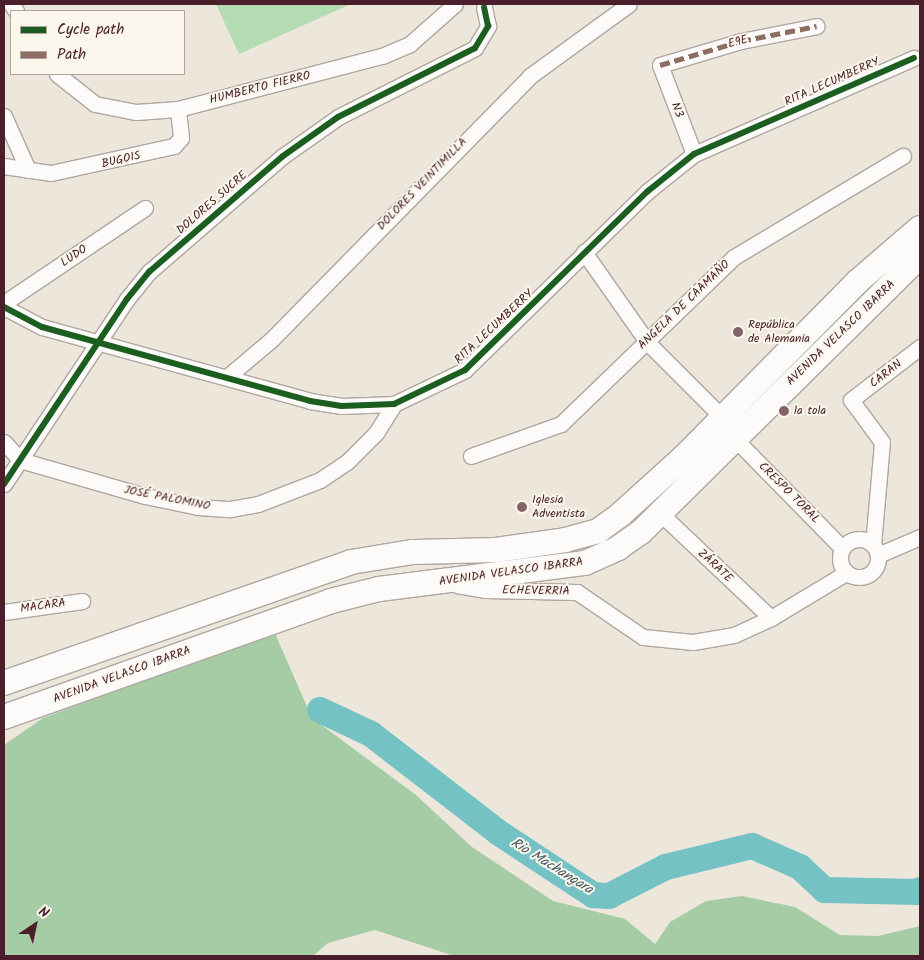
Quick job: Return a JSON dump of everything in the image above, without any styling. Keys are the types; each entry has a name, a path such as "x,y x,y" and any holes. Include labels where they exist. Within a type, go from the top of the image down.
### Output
{"main road":[{"name":"AVENIDA VELASCO IBARRA","path":"4,682 352,562 413,552 496,550 565,540 598,531 644,493 857,282 920,228"},
{"name":"AVENIDA VELASCO IBARRA","path":"4,717 331,600 379,589 585,563 618,548 660,513 920,256"}],"street":[{"name":"HUMBERTO FIERRO","path":"58,75 96,104 136,112 178,109 382,56 410,44 455,4"},
{"name":"DOLORES VEINTIMILLA","path":"227,377 271,340 530,76 629,4"},
{"name":"DOLORES SUCRE","path":"4,484 98,342 149,272 283,156 338,117 475,48 488,26 483,5"},
{"name":"E9E","path":"660,65 741,41 817,26"},
{"name":"RITA LECUMBERRY","path":"4,307 42,327 310,401 342,406 394,404 465,370 532,307 584,252 648,191 694,154 914,58"},
{"name":"N3","path":"660,65 694,154"},
{"name":"BUGOIS","path":"4,166 51,173 75,170 174,146 181,138 178,109"},
{"path":"4,116 28,170"},
{"name":"ANGELA DE CAAMAÑO","path":"471,456 561,424 648,343 734,257 903,156"},
{"name":"LUDO","path":"4,303 145,208"},
{"path":"584,252 648,343 722,416"},
{"name":"CARAN","path":"876,550 882,442 852,400 920,347"},
{"name":"JOSÉ PALOMINO","path":"20,460 145,496 198,507 230,509 258,504 320,480 347,462 376,433 394,404"},
{"name":"CRESPO TORAL","path":"735,439 842,548"},
{"path":"4,442 20,460"},
{"name":"ZÁRATE","path":"660,513 771,618"},
{"path":"876,550 872,573 859,578 846,573 839,561 842,548 856,539 876,550 920,537"},
{"name":"ECHEVERRIA","path":"436,582 486,590 577,592 643,637 694,642 734,635 771,618 846,573"},
{"name":"MACARA","path":"4,612 82,601"}],"green space":[{"path":"216,4 351,4 239,54"},
{"path":"274,631 312,718 416,795 472,847 553,901 625,919 655,944 670,922 706,901 742,896 795,907 840,935 878,936 920,926 920,956 454,956 375,930 328,943 313,956 4,956 4,745 43,718"}],"waterway":[{"name":"Rio Machangara","path":"320,710 371,734 499,833 593,895 609,896 666,867 752,846 800,867 825,890 918,892 920,890"}],"marked path":[{"path":"660,65 741,41 817,26"}],"cycle path":[{"path":"4,484 127,299 149,272 283,156 338,117 475,48 488,26 484,7"},
{"path":"4,307 42,327 310,401 342,406 394,404 465,370 648,191 694,154 914,58"}],"place":[{"name":"República de Alemania","path":"738,332"},
{"name":"la tola","path":"784,411"},
{"name":"Iglesia Adventista","path":"522,507"}]}
